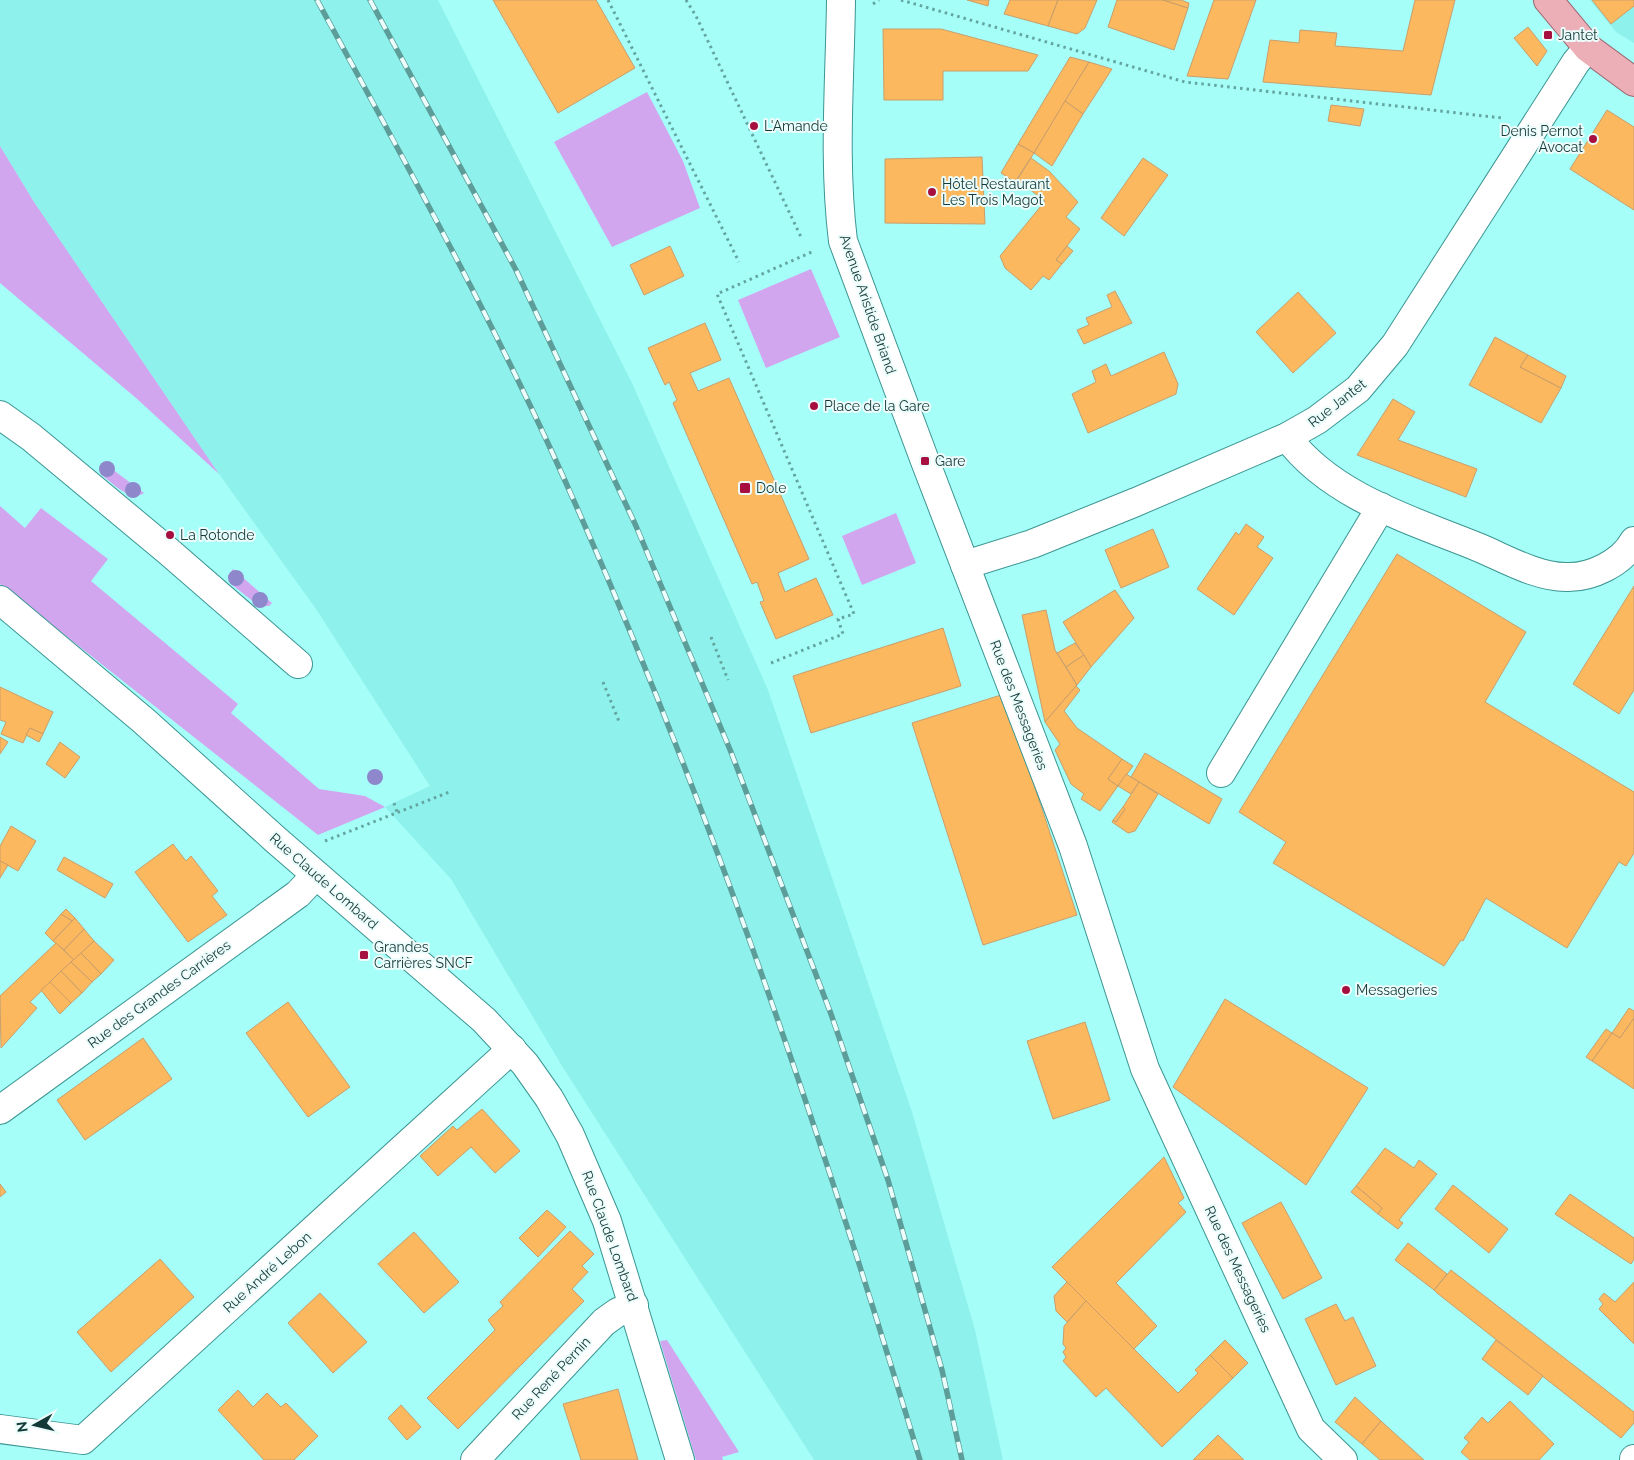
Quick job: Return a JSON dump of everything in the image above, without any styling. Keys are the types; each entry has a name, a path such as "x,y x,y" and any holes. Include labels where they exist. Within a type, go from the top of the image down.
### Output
{"main road":[{"path":"1548,0 1588,48 1634,82"}],"street":[{"name":"Avenue Aristide Briand","path":"841,0 838,136 839,209 833,244 965,565"},
{"name":"Rue Jantet","path":"965,565 1032,544 1288,437 1337,406 1358,389 1377,369 1395,345 1576,62 1588,48"},
{"path":"0,415 31,437 168,551 298,664"},
{"path":"1288,437 1301,456 1341,484 1382,507 1532,570 1566,577 1600,570 1628,552 1634,541"},
{"path":"1221,773 1382,507"},
{"name":"Rue des Messageries","path":"965,565 1073,846 1145,1069 1311,1429 1343,1460"},
{"name":"Rue Claude Lombard","path":"0,600 144,721 316,876 484,1020 512,1049 543,1090 580,1157 607,1221 680,1460"},
{"name":"Rue des Grandes Carrières","path":"0,1110 298,894 316,876"},
{"name":"Rue André Lebon","path":"0,1429 83,1440 512,1049"},
{"name":"Rue René Pernin","path":"475,1460 604,1322 618,1312 634,1305"}],"path":[{"path":"608,0 739,262"},
{"path":"686,0 696,16 802,237"},
{"path":"901,0 1185,82 1511,120"},
{"path":"771,663 843,634 838,619 854,614 717,294 833,244"},
{"path":"711,637 728,680"},
{"path":"603,682 620,724"},
{"path":"316,845 452,791"},
{"path":"394,803 397,812"}],"shaded area":[{"path":"0,0 438,0 632,383 768,690 912,1112 975,1330 1003,1460 814,1460 562,1066 451,879 385,807 430,786 316,609 219,474 34,202 0,146"},
{"path":"1590,0 1634,0 1634,43 1616,32"},
{"path":"647,92 683,161 700,208 612,247 554,142"},
{"path":"0,146 34,202 219,474 136,398 0,283"},
{"path":"811,269 840,337 766,368 738,300"},
{"path":"104,463 144,493 133,495 118,488 104,477 102,468"},
{"path":"0,506 25,528 41,508 108,559 91,581 238,704 231,713 319,789 365,796 385,807 318,835 0,584"},
{"path":"896,513 916,563 862,585 842,536"},
{"path":"233,569 272,603 269,606 259,606 231,584 228,576"},
{"path":"667,1340 739,1452 722,1457 723,1460 696,1460 660,1341"}],"building":[{"path":"493,0 596,0 635,68 558,113"},
{"path":"967,0 989,0 988,6"},
{"path":"1010,0 1058,0 1048,26 1004,14"},
{"path":"1058,0 1097,0 1085,28 1077,34 1048,26"},
{"path":"1117,0 1163,0 1188,8 1174,50 1108,27"},
{"path":"1163,0 1181,0 1189,3 1188,8"},
{"path":"1214,0 1256,0 1228,79 1187,76"},
{"path":"1415,0 1455,0 1431,95 1263,82 1270,40 1299,43 1300,30 1337,33 1335,46 1403,51"},
{"path":"1592,0 1634,0 1634,6 1611,24"},
{"path":"1528,27 1547,51 1537,66 1514,38"},
{"path":"883,29 941,29 1038,55 1028,71 943,71 943,100 884,100"},
{"path":"1070,57 1089,62 1034,153 1018,144"},
{"path":"1089,62 1112,69 1083,114 1065,101"},
{"path":"1065,101 1083,114 1052,166 1034,153"},
{"path":"1331,105 1364,109 1360,126 1328,121"},
{"path":"1607,110 1634,127 1634,210 1570,169"},
{"path":"1018,144 1034,153 1015,182 1001,173"},
{"path":"982,157 985,224 885,223 885,159"},
{"path":"1031,158 1049,171 1078,202 1066,217 1080,229 1056,260 1062,264 1049,280 1043,276 1031,290 1005,268 1000,256 1045,201 1017,180"},
{"path":"1143,158 1168,175 1124,236 1101,218"},
{"path":"670,246 684,276 644,295 630,265"},
{"path":"1067,246 1073,251 1062,264 1056,260"},
{"path":"1115,291 1132,323 1084,344 1077,330 1089,325 1086,318 1112,307 1107,295"},
{"path":"1298,292 1336,333 1293,373 1256,332"},
{"path":"705,323 721,360 690,373 698,391 729,378 809,559 778,573 785,592 816,578 833,615 776,639 760,602 764,601 757,582 752,584 673,403 677,400 669,382 665,385 648,348"},
{"path":"1495,337 1528,355 1520,367 1561,388 1541,423 1469,385"},
{"path":"1164,352 1178,384 1176,394 1088,433 1072,394 1096,382 1092,371 1106,364 1111,376"},
{"path":"1528,355 1566,376 1561,388 1520,367"},
{"path":"1393,399 1415,412 1398,440 1477,469 1466,497 1357,455"},
{"path":"1246,524 1264,537 1257,547 1273,558 1234,615 1197,589 1236,532 1239,535"},
{"path":"1153,529 1169,567 1121,588 1105,550"},
{"path":"1397,554 1526,632 1485,702 1634,792 1634,853 1626,866 1619,862 1567,948 1486,898 1463,941 1461,940 1444,966 1273,863 1286,842 1239,812"},
{"path":"1634,586 1634,690 1619,714 1573,684"},
{"path":"1115,590 1134,618 1091,667 1063,622"},
{"path":"1046,610 1055,650 1077,685 1045,722 1022,615"},
{"path":"943,628 961,686 811,733 793,676"},
{"path":"1075,643 1084,655 1066,667 1057,653"},
{"path":"1084,655 1091,667 1077,685 1066,667"},
{"path":"1076,686 1080,690 1064,711 1077,728 1122,759 1108,779 1118,786 1100,811 1081,799 1084,794 1071,784 1055,750 1060,744 1045,722"},
{"path":"0,687 53,712 43,734 30,728 23,743 1,734 6,722 0,720"},
{"path":"1004,694 1077,915 983,945 912,723"},
{"path":"30,728 43,734 39,742 26,735"},
{"path":"0,737 8,742 0,754"},
{"path":"60,742 80,757 65,778 46,764"},
{"path":"1145,753 1222,799 1209,824 1131,777"},
{"path":"1122,759 1133,766 1118,786 1108,779"},
{"path":"1126,774 1139,782 1131,794 1118,786"},
{"path":"1139,782 1158,794 1135,831 1128,833 1112,822 1113,820 1116,822 1125,809 1123,807"},
{"path":"1123,807 1125,809 1116,822 1113,820"},
{"path":"11,826 36,841 18,871 0,861 0,846"},
{"path":"173,844 186,861 191,856 218,891 212,896 227,915 188,942 135,872"},
{"path":"64,857 113,884 105,898 57,870"},
{"path":"0,861 8,865 0,878"},
{"path":"66,909 75,918 72,921 61,914"},
{"path":"61,914 72,921 53,941 45,933"},
{"path":"75,918 84,929 64,950 53,941"},
{"path":"84,929 94,941 74,960 64,950"},
{"path":"94,941 114,960 101,974 81,953"},
{"path":"56,943 74,960 30,1002 37,1008 1,1048 0,996"},
{"path":"81,953 101,974 92,982 71,962"},
{"path":"71,962 92,982 82,993 61,971"},
{"path":"61,971 82,993 71,1003 50,982"},
{"path":"50,982 71,1003 60,1014 41,990"},
{"path":"1225,999 1368,1088 1306,1185 1173,1087"},
{"path":"288,1002 350,1087 308,1117 246,1033"},
{"path":"1629,1008 1634,1011 1634,1018 1620,1038 1612,1033"},
{"path":"1634,1018 1634,1089 1592,1061 1612,1033 1620,1038"},
{"path":"1085,1022 1110,1100 1053,1119 1027,1041"},
{"path":"1606,1029 1612,1033 1592,1061 1586,1057"},
{"path":"143,1038 172,1079 85,1140 57,1100"},
{"path":"482,1109 520,1151 495,1173 471,1147 438,1176 420,1156 453,1126 457,1130"},
{"path":"1385,1148 1414,1168 1419,1160 1437,1174 1399,1220 1403,1223 1398,1229 1378,1214 1382,1208 1356,1186"},
{"path":"1164,1157 1184,1198 1178,1203 1186,1212 1116,1283 1157,1326 1134,1349 1052,1267"},
{"path":"0,1184 6,1192 0,1197"},
{"path":"1453,1185 1508,1229 1489,1253 1435,1209"},
{"path":"1356,1186 1382,1208 1378,1214 1351,1192"},
{"path":"1570,1194 1634,1238 1634,1259 1631,1264 1555,1214"},
{"path":"1281,1202 1322,1278 1283,1299 1242,1223"},
{"path":"547,1210 566,1227 538,1257 519,1238"},
{"path":"570,1231 594,1254 582,1266 588,1272 572,1289 584,1301 458,1429 427,1398 495,1330 488,1320 503,1306 500,1302"},
{"path":"414,1232 459,1282 424,1313 378,1264"},
{"path":"1408,1243 1447,1274 1434,1290 1395,1260"},
{"path":"160,1259 194,1297 111,1372 77,1332"},
{"path":"1451,1270 1634,1412 1634,1423 1621,1438 1437,1293 1434,1290"},
{"path":"1067,1282 1086,1301 1067,1322 1056,1311 1054,1296"},
{"path":"1634,1282 1634,1344 1599,1309 1603,1304 1599,1299 1604,1293 1615,1302"},
{"path":"320,1293 367,1342 333,1373 288,1323"},
{"path":"1086,1301 1178,1393 1198,1373 1195,1370 1210,1355 1233,1378 1162,1447 1106,1388 1096,1397 1063,1361 1066,1357 1063,1352 1066,1348 1063,1344 1064,1326"},
{"path":"1336,1304 1345,1321 1353,1317 1376,1366 1336,1385 1305,1319"},
{"path":"1225,1340 1248,1363 1233,1378 1210,1355"},
{"path":"1496,1340 1543,1376 1528,1395 1482,1359"},
{"path":"618,1389 638,1460 581,1460 563,1404"},
{"path":"238,1390 253,1407 267,1393 281,1407 286,1403 318,1436 294,1460 264,1460 218,1410"},
{"path":"1355,1397 1381,1421 1362,1444 1335,1422"},
{"path":"1510,1401 1554,1444 1539,1460 1470,1460 1461,1452 1469,1442 1464,1438 1482,1417 1488,1423"},
{"path":"401,1405 421,1427 407,1440 388,1418"},
{"path":"1381,1421 1424,1460 1380,1460 1362,1444"},
{"path":"1218,1435 1244,1460 1193,1460"}],"railway":[{"path":"317,0 438,224 525,394 606,575 658,699 753,950 797,1076 840,1203 920,1460"},
{"path":"370,0 516,270 636,526 731,752 831,1014 888,1180 942,1370 962,1460"}],"place":[{"name":"Jantet","path":"1548,35"},
{"name":"L'Amande","path":"754,126"},
{"name":"Denis Pernot Avocat","path":"1593,139"},
{"name":"Hôtel Restaurant Les Trois Magot","path":"932,192"},
{"name":"Place de la Gare","path":"814,406"},
{"name":"Gare","path":"925,461"},
{"name":"Dole","path":"745,488"},
{"name":"La Rotonde","path":"170,535"},
{"name":"Grandes Carrières SNCF","path":"364,955"},
{"name":"Messageries","path":"1346,990"}]}
